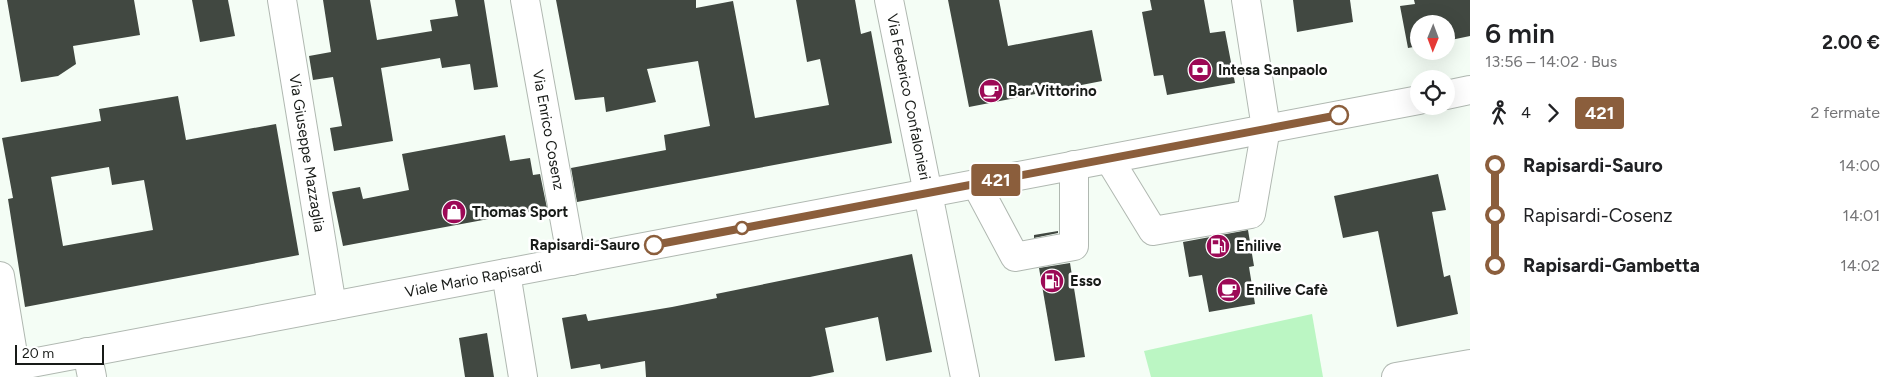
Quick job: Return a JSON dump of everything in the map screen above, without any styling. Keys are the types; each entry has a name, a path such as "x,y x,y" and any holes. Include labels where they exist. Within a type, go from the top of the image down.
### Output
{"main road":[{"name":"Via Giuseppe Mazzaglia","path":"282,0 332,306"},
{"name":"Via Enrico Cosenz","path":"525,0 572,261"},
{"name":"Via Federico Confalonieri","path":"889,0 965,377"},
{"path":"1109,159 1153,232 1251,214 1266,128 1246,0"},
{"path":"1455,93 1470,90"},
{"name":"Viale Mario Rapisardi","path":"7,368 89,365 332,306 1410,102"},
{"path":"976,184 1015,257 1064,248 1074,246 1074,165"},
{"path":"506,273 523,377"},
{"path":"0,276 7,368"},
{"path":"1396,377 1470,364"}],"green space":[{"path":"1312,314 1323,377 1151,377 1144,351"}],"building":[{"path":"7,0 134,0 140,35 73,46 76,64 58,76 21,82"},
{"path":"192,0 228,0 235,36 200,42"},
{"path":"323,0 370,0 377,40 432,31 430,20 458,16 455,0 484,0 498,87 474,90 470,64 442,68 440,58 381,68 393,141 334,151 330,128 342,126 333,77 313,80 309,56 331,52"},
{"path":"556,0 696,0 696,8 733,1 755,118 829,105 820,59 807,62 796,0 855,0 861,34 871,31 892,143 577,202 571,168 666,150 664,135 710,126 698,61 647,69 656,102 606,112 604,97 575,100"},
{"path":"948,0 999,0 1008,46 1092,30 1102,81 969,107"},
{"path":"1150,0 1204,0 1210,33 1225,31 1235,83 1167,95 1163,75 1154,76 1142,12 1152,10"},
{"path":"1293,0 1350,0 1353,22 1297,32"},
{"path":"1414,0 1470,0 1470,36 1455,39 1455,15 1410,15 1410,48 1408,48 1400,6 1415,4"},
{"path":"178,96 186,140 276,124 299,255 25,307 8,199 13,198 2,138 101,121 99,109","holes":["109,167 112,185 144,180 153,230 63,246 51,177"]},
{"path":"505,135 510,161 530,158 533,175 540,174 547,208 343,246 332,192 360,187 363,199 409,190 402,154"},
{"path":"1438,174 1446,210 1432,212 1444,277 1450,275 1458,314 1397,327 1378,231 1343,238 1334,196"},
{"path":"1248,230 1254,266 1249,267 1255,304 1209,312 1202,275 1189,277 1183,242"},
{"path":"1058,231 1058,233 1034,238 1034,235"},
{"path":"912,254 932,352 886,361 878,317 825,328 834,372 810,377 646,377 645,361 601,369 600,364 571,369 562,318 586,314 588,321 672,307 717,298 716,294"},
{"path":"1070,263 1085,357 1055,361 1039,268"},
{"path":"487,333 494,377 465,377 459,338"}],"bus line":[{"name":"421","path":"654,245 1339,115"}],"place":[{"name":"Intesa Sanpaolo","path":"1200,70"},
{"name":"Bar Vittorino","path":"991,91"},
{"name":"Thomas Sport","path":"454,212"},
{"name":"Rapisardi-Sauro","path":"654,245"},
{"name":"Enilive","path":"1218,246"},
{"name":"Esso","path":"1052,281"},
{"name":"Enilive Cafè","path":"1229,290"}]}
